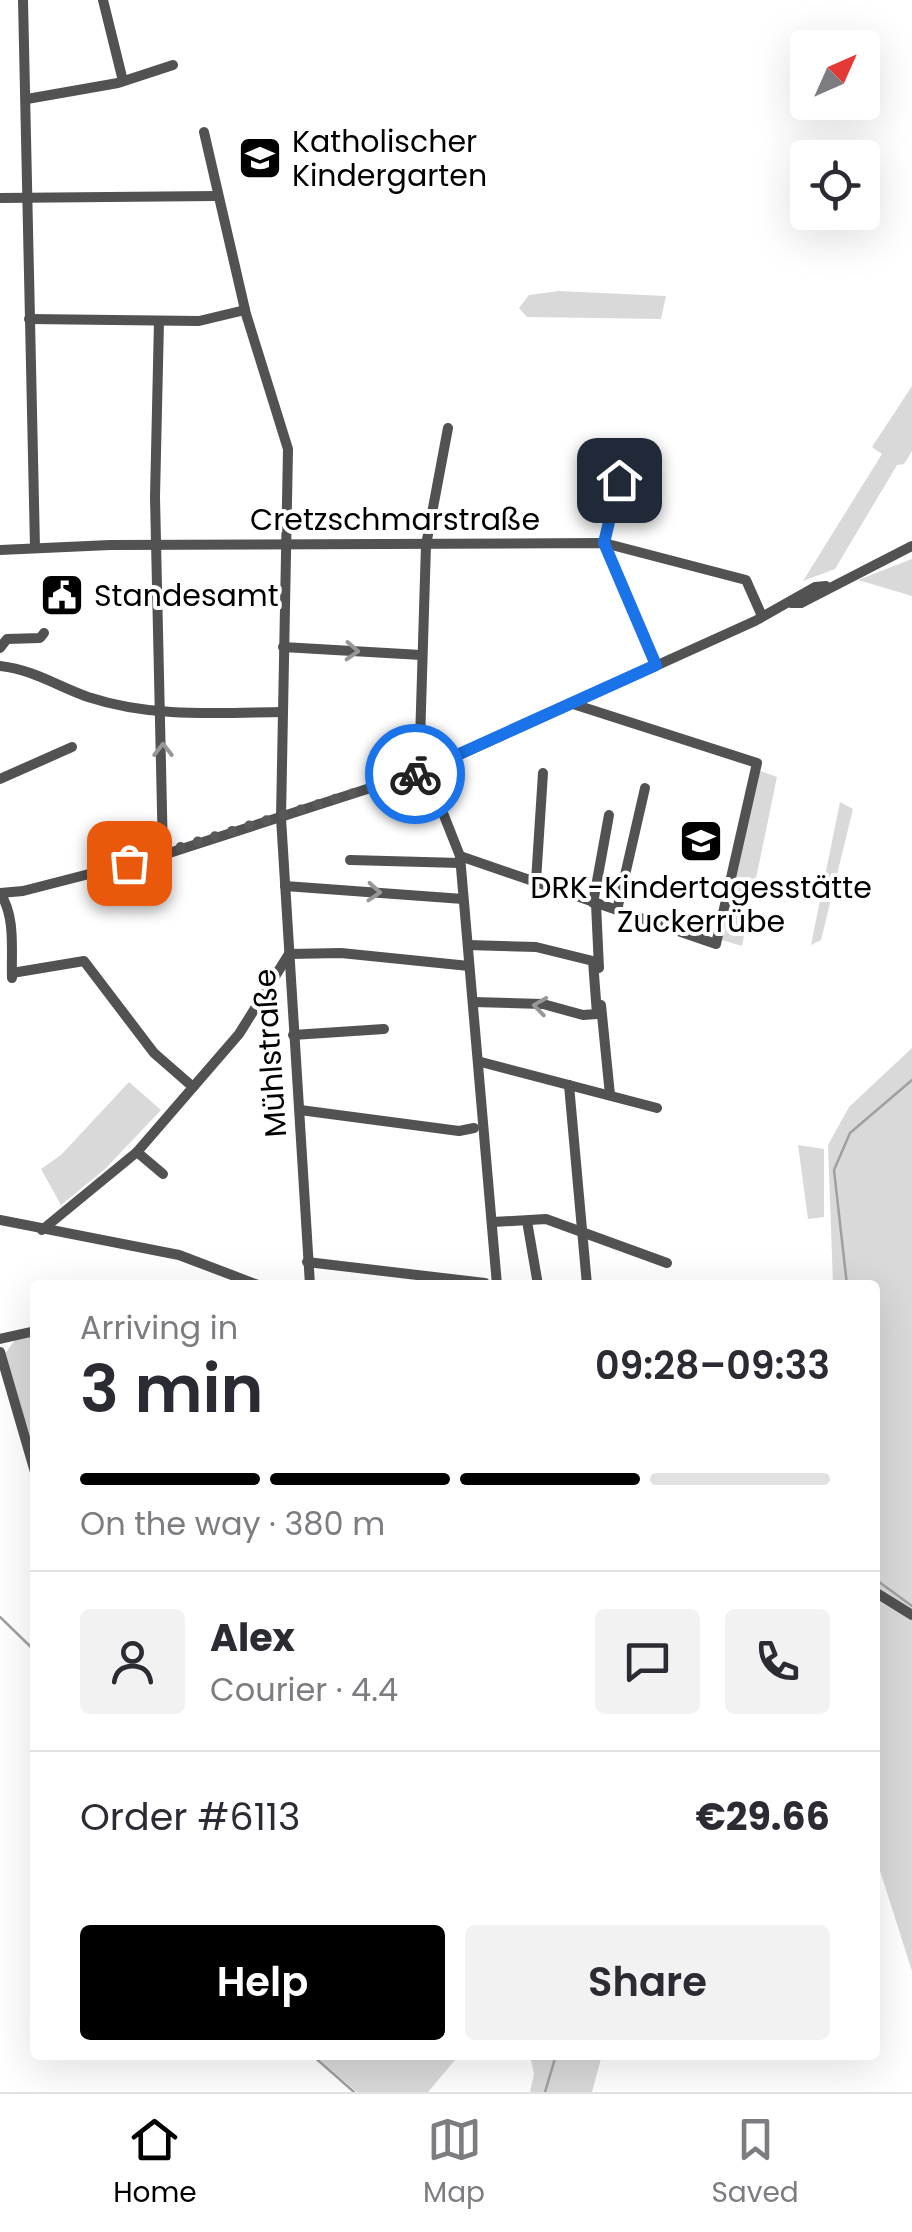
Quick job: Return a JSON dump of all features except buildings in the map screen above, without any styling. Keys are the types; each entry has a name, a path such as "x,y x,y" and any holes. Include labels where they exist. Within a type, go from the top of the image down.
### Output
{"street":[{"path":"23,0 35,548"},
{"path":"104,0 122,81"},
{"path":"27,98 52,98 174,64"},
{"name":"Mühlstraße","path":"204,132 245,310 288,449 283,546 281,818 309,1280"},
{"path":"0,198 217,196"},
{"path":"29,319 199,321 245,310"},
{"path":"159,321 156,545 163,714 163,855"},
{"path":"448,428 426,545 420,741 426,770 460,860 493,1222 491,1280"},
{"path":"627,448 604,543 656,665"},
{"name":"Cretzschmarstraße","path":"0,550 156,545 604,543 746,580 762,616"},
{"path":"193,1087 154,1053 84,961 12,976 6,948 8,905 0,893 23,891 163,855 426,770 790,603 815,587 830,585 912,546"},
{"path":"0,648 7,640 40,638 44,633"},
{"path":"284,648 421,655"},
{"path":"0,666 32,670 87,696 163,714 282,712"},
{"path":"350,860 460,860 536,881 716,944 756,763 574,704"},
{"path":"0,779 72,747"},
{"path":"536,881 543,774"},
{"path":"617,910 645,788"},
{"path":"609,814 595,903 610,1095"},
{"path":"285,886 462,899"},
{"path":"468,945 536,947 593,961 597,1014 543,1004 474,1002"},
{"path":"42,1230 137,1152 238,1034 289,954 340,953 469,966"},
{"path":"293,1035 384,1029"},
{"path":"481,1062 657,1108"},
{"path":"569,1085 586,1280"},
{"path":"300,1110 460,1131 474,1128"},
{"path":"137,1152 164,1174"},
{"path":"493,1222 546,1219 667,1264"},
{"path":"0,1220 179,1256 244,1280"},
{"path":"527,1220 537,1280"},
{"path":"307,1262 458,1280"},
{"path":"0,1340 30,1333"},
{"path":"0,1352 30,1455"},
{"path":"880,1595 912,1615"}],"shaded area":[{"path":"559,291 666,296 661,319 527,317 519,308 529,295"},
{"path":"912,386 912,451 904,464 897,465 835,569 803,581 882,454 872,447"},
{"path":"912,559 912,596 858,580"},
{"path":"758,770 777,777 742,946 722,940"},
{"path":"840,802 853,809 821,940 811,945"},
{"path":"912,1048 912,1971 880,1871 880,1280 833,1280 828,1145 849,1107"},
{"path":"129,1082 161,1110 105,1169 61,1205 41,1169 61,1155"},
{"path":"798,1145 824,1149 824,1217 808,1219"},
{"path":"30,1336 30,1439 4,1355 15,1340"},
{"path":"320,2060 455,2060 428,2092 357,2092"},
{"path":"531,2060 601,2060 592,2092 530,2092 534,2074"}],"waterway":[{"path":"846,1280 834,1170 850,1133 912,1080"},
{"path":"880,1583 912,1606"},
{"path":"0,1617 30,1646"},
{"path":"318,2060 354,2092"},
{"path":"545,2092 555,2060"}],"way so far":[{"path":"129,863 415,774"}],"place":[{"name":"Katholischer Kindergarten","path":"260,158"},
{"name":"Standesamt","path":"62,595"},
{"name":"DRK-Kindertagesstätte Zuckerrübe","path":"701,841"}],"route":[{"path":"415,774 656,665 604,543 619,480"}]}
